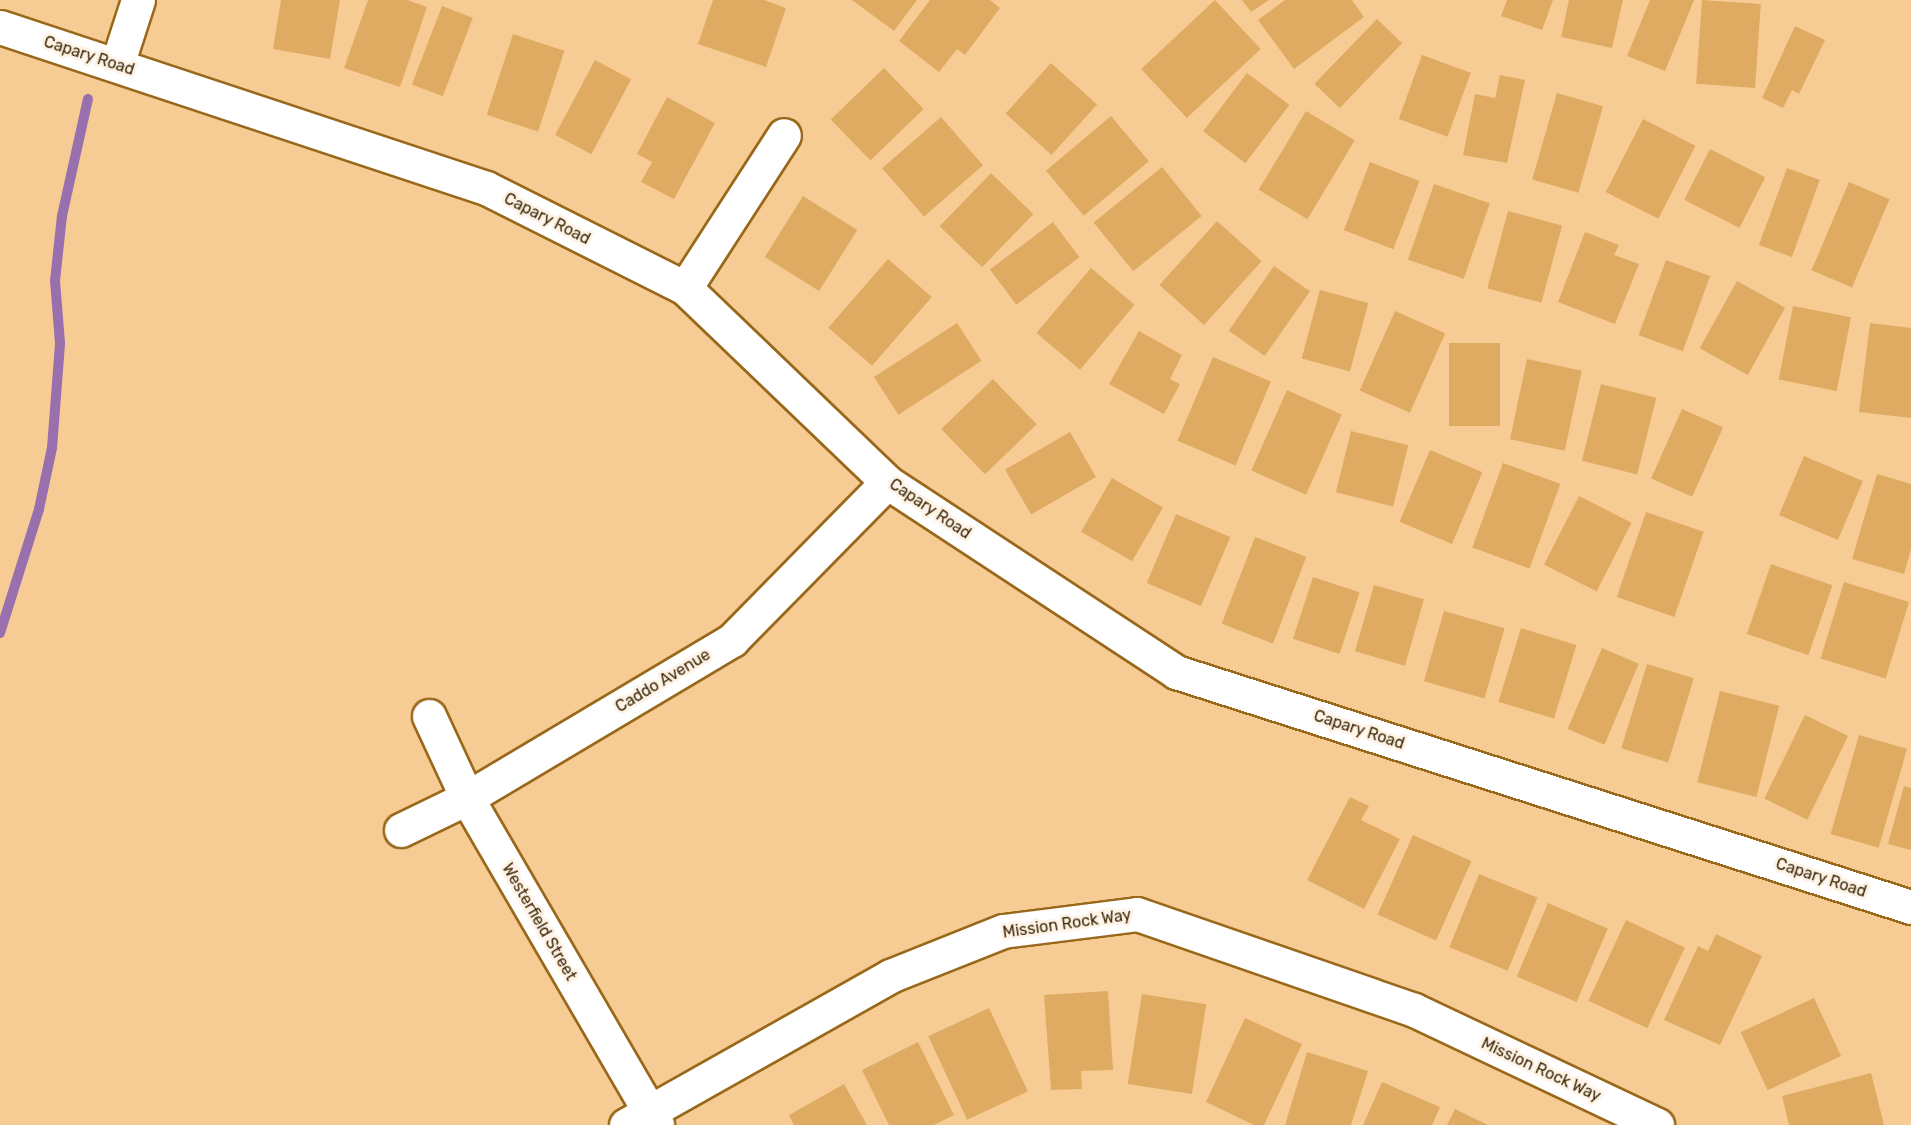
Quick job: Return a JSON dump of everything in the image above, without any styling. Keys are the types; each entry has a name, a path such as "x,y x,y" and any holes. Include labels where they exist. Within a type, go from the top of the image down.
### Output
{"street":[{"path":"117,65 138,0"},
{"name":"Capary Road","path":"0,27 486,188 685,288 887,482 1176,672 1911,907"},
{"path":"685,288 784,135"},
{"name":"Caddo Avenue","path":"401,830 467,798 732,640 887,482"},
{"name":"Westerfield Street","path":"429,716 467,798 644,1121"},
{"name":"Mission Rock Way","path":"644,1121 890,975 1003,931 1137,914 1414,1010 1657,1125"}],"building":[{"path":"281,0 340,0 330,59 273,49"},
{"path":"368,0 407,0 427,7 400,87 344,68"},
{"path":"713,0 764,0 786,8 766,67 698,44"},
{"path":"852,0 917,0 894,31"},
{"path":"930,0 990,0 1000,8 965,55 957,49 939,72 899,41"},
{"path":"1215,0 1261,49 1187,118 1141,69"},
{"path":"1242,0 1269,0 1251,12"},
{"path":"1285,0 1352,0 1364,17 1294,69 1258,20"},
{"path":"1507,0 1553,0 1542,30 1501,16"},
{"path":"1569,0 1623,0 1612,48 1561,37"},
{"path":"1650,0 1694,0 1665,71 1627,56"},
{"path":"1702,0 1761,4 1755,88 1696,84"},
{"path":"442,6 473,18 443,96 412,84"},
{"path":"1377,19 1402,43 1340,108 1314,84"},
{"path":"1795,26 1825,40 1799,94 1792,90 1783,108 1762,98"},
{"path":"513,34 564,51 538,132 487,115"},
{"path":"1422,55 1471,73 1448,137 1399,119"},
{"path":"595,60 631,79 591,154 555,135"},
{"path":"1051,63 1097,104 1052,155 1005,114"},
{"path":"884,68 924,109 870,160 831,119"},
{"path":"1247,73 1289,105 1245,163 1203,131"},
{"path":"1500,75 1525,80 1507,163 1463,155 1475,94 1495,98"},
{"path":"1557,93 1603,106 1578,193 1532,180"},
{"path":"667,97 715,123 674,199 641,182 652,162 637,154"},
{"path":"1306,111 1355,140 1307,219 1259,190"},
{"path":"1111,116 1149,161 1084,216 1046,171"},
{"path":"941,117 983,165 924,216 882,168"},
{"path":"1643,119 1696,146 1658,219 1606,192"},
{"path":"1710,149 1765,177 1739,228 1684,200"},
{"path":"1370,162 1419,181 1393,249 1344,230"},
{"path":"1162,167 1202,216 1133,271 1094,222"},
{"path":"1787,168 1820,180 1792,257 1759,245"},
{"path":"991,173 1033,214 982,267 940,226"},
{"path":"1849,182 1890,199 1852,288 1811,270"},
{"path":"1434,184 1490,203 1464,279 1408,260"},
{"path":"803,196 857,230 819,291 765,257"},
{"path":"1508,211 1562,225 1541,303 1487,288"},
{"path":"1217,221 1262,261 1204,325 1159,285"},
{"path":"1053,222 1079,257 1016,305 990,270"},
{"path":"1585,232 1619,245 1614,255 1639,264 1615,324 1558,302"},
{"path":"888,259 932,297 872,366 828,328"},
{"path":"1666,260 1710,276 1683,351 1639,335"},
{"path":"1274,266 1310,291 1265,356 1229,331"},
{"path":"1091,268 1135,305 1080,370 1036,333"},
{"path":"1737,281 1785,308 1748,375 1700,348"},
{"path":"1320,290 1368,303 1350,372 1302,359"},
{"path":"1793,306 1851,317 1837,391 1779,380"},
{"path":"1395,311 1445,333 1410,413 1360,390"},
{"path":"957,323 982,361 898,415 874,377"},
{"path":"1870,323 1911,328 1911,418 1859,412"},
{"path":"1139,331 1182,355 1170,379 1180,384 1164,414 1109,384"},
{"path":"1449,343 1500,343 1500,426 1449,426"},
{"path":"1213,357 1271,382 1235,465 1177,441"},
{"path":"1527,359 1582,371 1565,451 1510,439"},
{"path":"993,379 1037,424 985,474 941,429"},
{"path":"1601,384 1656,398 1637,474 1582,461"},
{"path":"1287,390 1342,414 1306,495 1251,470"},
{"path":"1682,409 1723,427 1692,497 1651,478"},
{"path":"1351,431 1408,445 1393,506 1336,492"},
{"path":"1070,432 1096,477 1031,515 1005,470"},
{"path":"1430,450 1482,472 1452,544 1400,522"},
{"path":"1804,456 1863,481 1838,540 1779,515"},
{"path":"1503,463 1560,484 1530,568 1472,548"},
{"path":"1877,474 1911,484 1911,549 1904,574 1852,559"},
{"path":"1112,478 1163,508 1132,561 1081,532"},
{"path":"1579,496 1632,523 1597,591 1544,565"},
{"path":"1646,512 1704,532 1674,617 1617,597"},
{"path":"1176,514 1230,537 1201,606 1147,583"},
{"path":"1255,537 1306,557 1273,644 1222,624"},
{"path":"1771,564 1832,585 1808,655 1747,634"},
{"path":"1313,577 1360,592 1340,654 1293,639"},
{"path":"1844,582 1909,602 1886,678 1821,659"},
{"path":"1374,585 1424,599 1405,666 1355,651"},
{"path":"1444,611 1505,628 1484,699 1424,681"},
{"path":"1521,628 1576,645 1554,719 1498,702"},
{"path":"1602,648 1639,664 1604,745 1568,729"},
{"path":"1647,664 1694,678 1668,762 1621,748"},
{"path":"1720,691 1779,706 1756,797 1697,782"},
{"path":"1805,715 1848,736 1807,820 1764,799"},
{"path":"1859,735 1907,749 1879,848 1831,834"},
{"path":"1904,786 1911,788 1911,850 1888,844"},
{"path":"1350,797 1369,806 1361,820 1400,839 1364,909 1307,880"},
{"path":"1413,835 1471,861 1436,941 1378,914"},
{"path":"1479,874 1537,898 1508,971 1449,947"},
{"path":"1548,903 1608,928 1577,1002 1517,977"},
{"path":"1626,920 1685,947 1647,1028 1588,1001"},
{"path":"1716,934 1762,956 1720,1045 1664,1020 1698,946 1708,951"},
{"path":"1108,991 1113,1070 1081,1071 1082,1089 1051,1090 1044,995"},
{"path":"1142,994 1206,1004 1192,1094 1128,1084"},
{"path":"1814,998 1841,1056 1768,1090 1741,1032"},
{"path":"989,1008 1028,1091 967,1120 928,1036"},
{"path":"1245,1018 1302,1044 1264,1125 1254,1125 1206,1102"},
{"path":"918,1042 954,1115 934,1125 889,1125 862,1070"},
{"path":"1307,1052 1368,1071 1351,1125 1285,1125"},
{"path":"1871,1073 1884,1125 1789,1125 1782,1096"},
{"path":"1382,1082 1440,1107 1432,1125 1363,1125"},
{"path":"844,1084 867,1125 794,1125 789,1115"},
{"path":"1455,1109 1488,1125 1447,1125"}],"waterway":[{"path":"0,633 39,509 52,448 60,343 55,281 62,216 88,99"}]}
